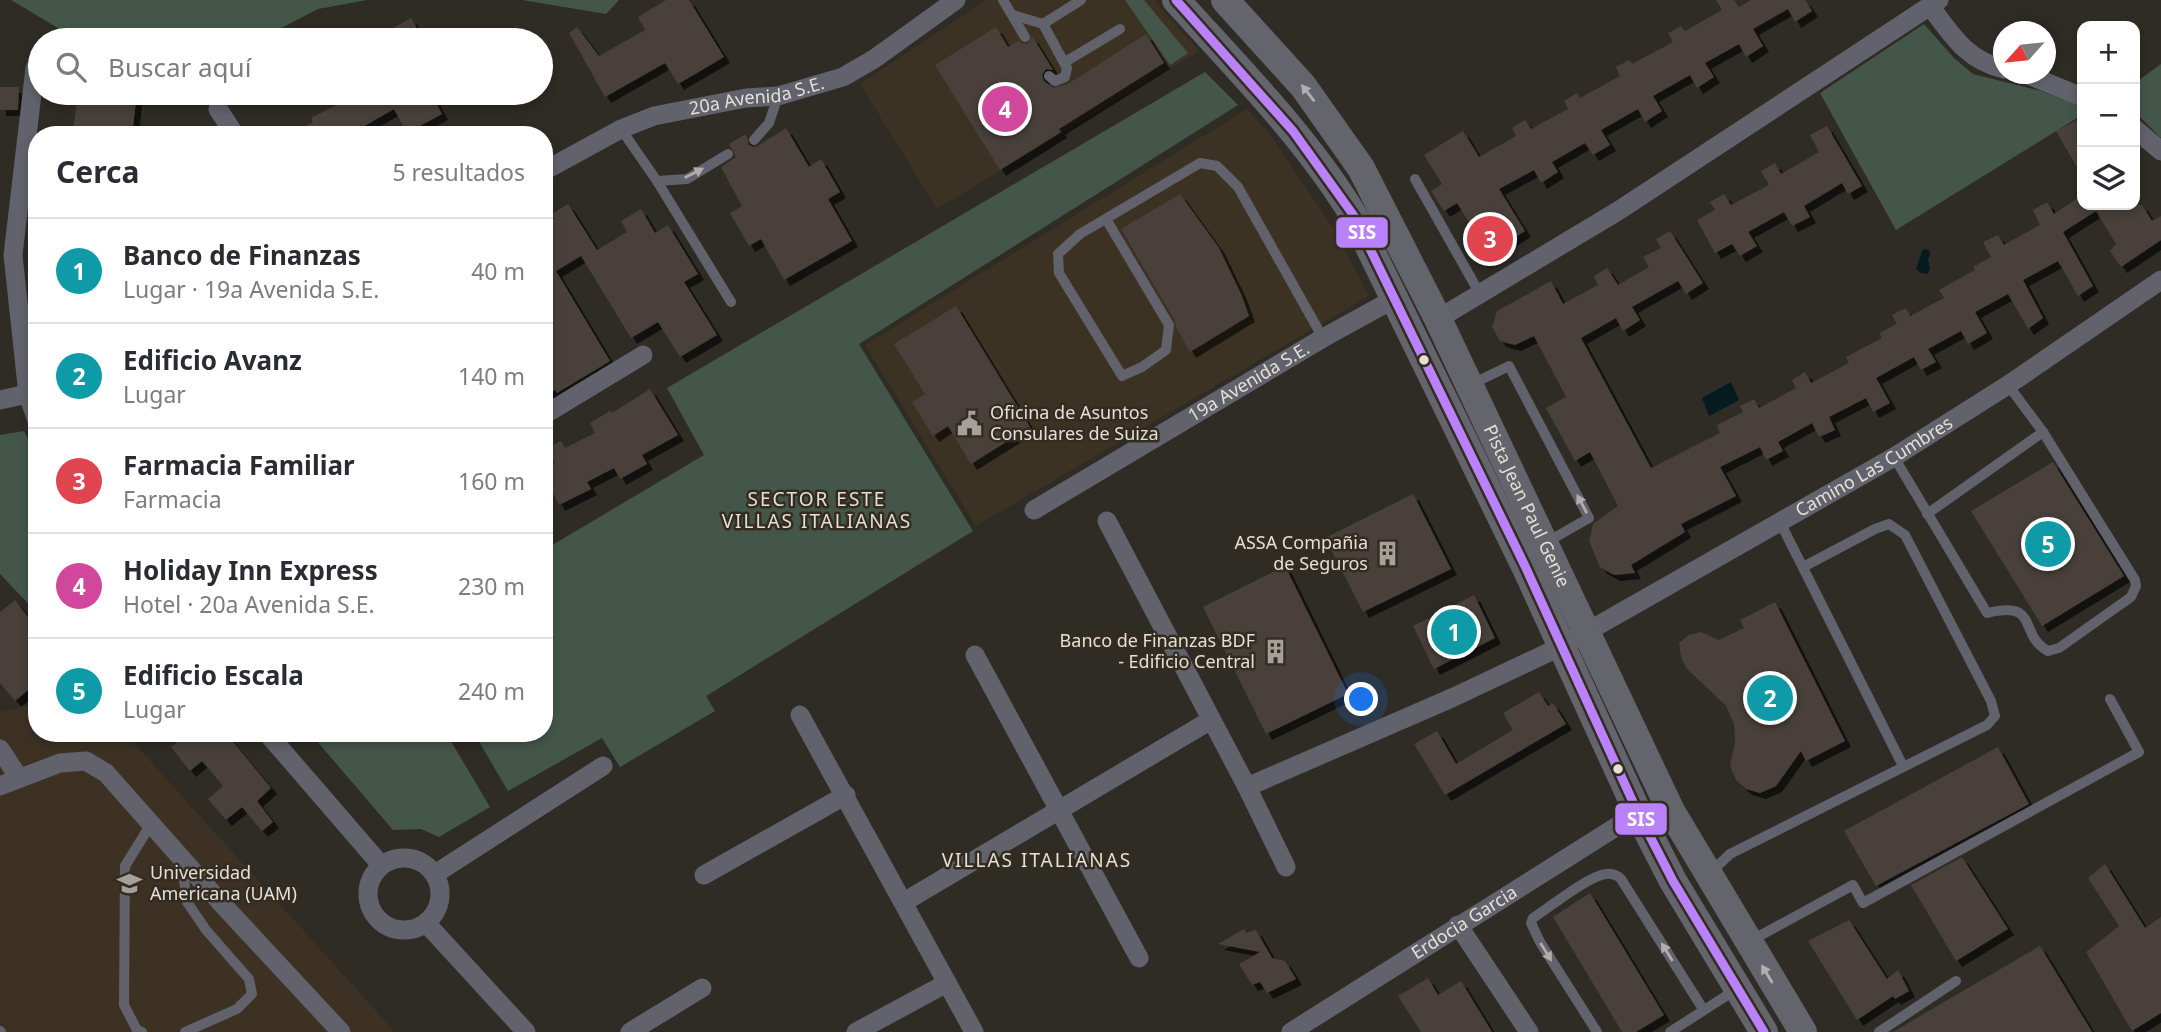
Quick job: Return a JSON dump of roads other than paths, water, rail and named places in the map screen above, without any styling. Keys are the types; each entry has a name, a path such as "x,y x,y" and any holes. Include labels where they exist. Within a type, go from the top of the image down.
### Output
{"main road":[{"name":"Pista Jean Paul Genie","path":"1176,0 1293,130 1354,216 1477,467 1505,501 1566,622 1574,631 1574,638 1708,875 1802,1032"},
{"name":"Pista Jean Paul Genie","path":"1225,0 1303,86 1367,178 1438,319 1544,544 1574,638 1638,813 1673,881 1764,1032"},
{"path":"1331,123 1343,164 1402,277 1402,286 1394,299 1408,301 1416,306 1463,397 1487,424"}],"street":[{"name":"20a Avenida S.E.","path":"553,166 621,129 654,116 746,98 778,96 843,77 874,60 956,0"},
{"path":"1438,319 1618,211 1935,3 1961,47 1993,66"},
{"path":"2050,84 2077,95"},
{"path":"28,126 31,105"},
{"path":"218,109 229,126"},
{"path":"28,128 13,255 28,364"},
{"path":"2140,133 2161,151"},
{"name":"Camino Las Cumbres","path":"1574,638 1894,457 2008,385 2161,280"},
{"name":"19a Avenida S.E.","path":"1034,510 1323,338 1394,299"},
{"path":"553,410 643,355"},
{"path":"0,400 28,394"},
{"path":"1107,521 1247,787 1286,867"},
{"path":"1247,787 1454,697 1574,638"},
{"path":"975,655 1139,958"},
{"path":"800,715 974,1032"},
{"path":"904,902 1210,720"},
{"path":"275,742 381,865"},
{"path":"0,749 19,778"},
{"path":"0,786 60,763 86,761 107,773 341,1032"},
{"path":"435,874 603,766"},
{"path":"704,875 846,795"},
{"name":"Erdocia Garcia","path":"1291,1032 1638,813"},
{"path":"391,859 416,859 427,865 435,874 440,892 437,909 426,923 415,929 402,930 380,921 372,911 368,887 381,865 391,859"},
{"path":"426,923 526,1032"},
{"path":"1458,925 1529,1032"},
{"path":"856,1032 947,983"},
{"path":"630,1032 702,988"}],"lane":[{"path":"1003,0 1026,37"},
{"path":"1043,24 1081,0"},
{"path":"1013,15 1043,24 1067,68 1065,77 1055,81 1049,76"},
{"path":"1065,62 1120,29"},
{"path":"754,140 769,123 778,96"},
{"path":"621,129 657,181 732,302"},
{"path":"657,181 687,179 728,154"},
{"path":"1106,219 1169,326 1167,350 1142,367 1122,376 1059,273 1058,254 1080,234 1200,163 1217,166 1238,187 1323,338"},
{"path":"1415,178 1480,294"},
{"path":"1469,386 1509,366 1589,517 1544,544"},
{"path":"1894,457 1987,613 2004,609 2016,611 2024,618 2041,647 2048,651 2059,648 2131,597 2136,586 2133,574 2043,432 2008,385"},
{"path":"1927,514 2043,432"},
{"path":"1780,522 1903,766"},
{"path":"1708,875 1730,854 1987,725 1995,716 1991,701 1905,535 1889,524 1803,567"},
{"path":"1748,942 1853,885 1863,903 2139,752 2110,699"},
{"path":"142,1032 137,1030 124,1005 125,866 151,824"},
{"path":"181,858 187,902 206,930 249,979 252,994 237,1009 186,1032"},
{"path":"1597,1032 1540,942 1531,923 1533,918 1607,873 1622,879 1703,1009"},
{"path":"1879,1032 1956,981"},
{"path":"1670,1032 1738,989"}],"water":[{"path":"1925,249 1929,250 1930,255 1930,269 1927,274 1916,269"},
{"path":"1731,382 1739,400 1709,416 1702,398"}],"place":[{"name":"Holiday Inn Express","path":"1005,109"},
{"name":"Farmacia Familiar","path":"1490,239"},
{"name":"Oficina de Asuntos Consulares de Suiza","path":"970,423"},
{"name":"Edificio Escala","path":"2048,544"},
{"name":"ASSA Compañia de Seguros","path":"1388,553"},
{"name":"Banco de Finanzas","path":"1454,632"},
{"name":"Banco de Finanzas BDF - Edificio Central","path":"1275,651"},
{"name":"Edificio Avanz","path":"1770,698"},
{"name":"Universidad Americana (UAM)","path":"130,883"}],"district":[{"name":"SECTOR ESTE VILLAS ITALIANAS","path":"817,510"},
{"name":"VILLAS ITALIANAS","path":"1037,860"}]}
